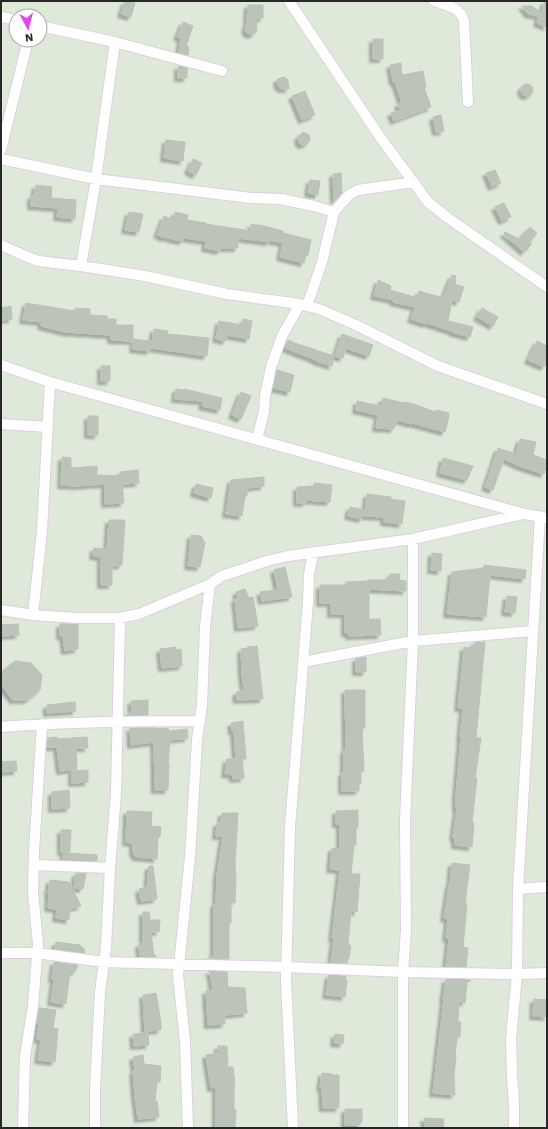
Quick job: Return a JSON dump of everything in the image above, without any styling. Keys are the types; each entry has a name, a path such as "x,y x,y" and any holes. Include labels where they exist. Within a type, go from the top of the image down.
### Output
{"street":[{"path":"289,1 380,137 428,202 448,218 547,286"},
{"path":"434,1 454,8 462,15 464,21 468,102"},
{"path":"48,28 114,42 222,71"},
{"path":"81,266 96,179 114,42"},
{"path":"1,150 26,48"},
{"path":"1,159 96,179 251,198 281,199 334,212"},
{"path":"257,439 264,412 265,396 271,367 282,336 303,305 322,262 334,212 349,195 358,190 414,182"},
{"path":"1,245 38,261 145,276 227,294 303,305 319,309 356,325 438,366 547,404"},
{"path":"1,365 50,382 525,514 544,517 533,631 518,890 517,974 511,1039 514,1128"},
{"path":"33,615 42,530 50,382"},
{"path":"1,424 48,427"},
{"path":"1,610 33,615 85,618 120,618 139,614 210,584 222,576 267,561 288,556 313,554 414,539 525,514"},
{"path":"404,1128 403,972 406,930 405,821 413,641 414,539"},
{"path":"293,1128 286,988 290,827 309,574 313,554"},
{"path":"188,1128 185,1040 178,975 190,858 197,740 202,705 205,627 210,584"},
{"path":"94,1128 100,992 106,947 116,793 120,618"},
{"path":"303,662 413,641 533,631"},
{"path":"1,728 42,724 200,721"},
{"path":"23,1128 25,1056 33,1006 38,953 33,892 42,724"},
{"path":"34,865 110,868"},
{"path":"518,890 547,888"},
{"path":"1,953 38,953 104,962 403,972 517,974 547,972"}],"building":[{"path":"125,1 135,3 131,17 121,14"},
{"path":"545,1 547,1 547,27 537,23 539,16 528,14 522,6 532,6 541,13"},
{"path":"248,5 263,5 263,18 256,18 257,30 252,35 248,34 245,30"},
{"path":"183,22 193,26 187,41 187,47 189,47 188,55 179,53 181,38 177,37"},
{"path":"373,39 383,39 383,59 373,59"},
{"path":"401,63 402,75 423,71 426,87 424,87 431,107 394,121 391,113 400,110 398,104 402,103 395,82 393,82 390,65"},
{"path":"178,66 187,68 187,78 178,78"},
{"path":"284,77 288,80 289,89 282,89 278,86 278,79"},
{"path":"527,84 531,86 533,90 531,94 527,96 523,94 521,90 523,86"},
{"path":"305,91 315,115 302,120 292,96"},
{"path":"441,115 444,131 436,132 433,117"},
{"path":"303,132 309,135 310,140 307,144 301,145 298,137"},
{"path":"166,140 185,142 183,161 164,158"},
{"path":"193,159 202,163 196,175 188,171"},
{"path":"495,170 501,183 492,187 486,173"},
{"path":"341,173 342,193 334,201 333,174"},
{"path":"310,180 320,181 318,195 308,193"},
{"path":"36,185 52,187 51,198 76,200 75,219 57,217 58,208 31,206 31,196 34,196"},
{"path":"504,203 511,217 502,221 495,207"},
{"path":"129,212 143,214 139,232 125,230"},
{"path":"175,212 188,215 187,220 206,224 251,231 251,224 283,231 283,233 311,240 308,255 306,255 304,263 280,257 283,243 269,240 269,242 238,238 238,248 221,248 220,251 205,248 206,241 184,238 183,241 157,235 164,216 174,220"},
{"path":"530,227 537,233 529,243 532,244 524,252 504,234 505,232 519,239"},
{"path":"452,275 456,276 455,284 464,287 459,302 452,300 448,321 473,327 470,337 411,319 415,307 393,302 394,300 374,296 378,280 391,286 390,290 418,298 419,291 443,298"},
{"path":"26,303 75,311 75,308 90,309 90,315 107,316 107,319 116,319 116,325 133,325 133,341 111,340 111,335 65,332 41,326 42,322 23,320"},
{"path":"11,306 12,319 2,320 1,308"},
{"path":"482,308 498,317 493,326 477,317"},
{"path":"243,319 252,321 249,339 227,335 226,341 216,339 219,321 243,325"},
{"path":"154,329 168,331 167,334 209,338 207,356 151,348"},
{"path":"342,334 373,345 369,356 346,348 343,358 335,356"},
{"path":"134,339 151,341 150,351 133,349"},
{"path":"288,340 334,356 332,366 285,348"},
{"path":"537,341 547,346 547,362 544,367 528,360"},
{"path":"101,366 110,366 110,381 101,381"},
{"path":"277,370 294,375 290,392 273,388"},
{"path":"176,389 184,389 222,398 220,410 202,406 203,401 175,399"},
{"path":"241,392 251,396 241,419 232,415"},
{"path":"383,398 414,404 435,412 436,410 449,413 445,432 397,420 394,429 376,428 378,415 356,410 357,401 381,406"},
{"path":"88,416 98,416 98,435 88,435"},
{"path":"520,439 536,442 533,455 547,460 544,474 504,459 493,490 485,487 498,448 516,454"},
{"path":"62,457 71,458 71,468 97,466 97,475 120,476 120,472 138,470 139,483 122,484 124,503 105,504 105,484 76,486 61,485"},
{"path":"443,458 473,466 467,480 440,473"},
{"path":"264,477 264,486 247,488 247,496 245,496 242,516 226,514 231,480"},
{"path":"314,483 332,485 330,502 306,500 306,503 297,503 297,487 314,486"},
{"path":"196,484 213,488 211,498 194,493"},
{"path":"367,494 391,497 391,499 405,501 402,524 384,522 384,517 365,516"},
{"path":"350,507 365,510 362,519 348,516"},
{"path":"109,520 125,520 122,565 112,566 112,585 101,585 101,557 93,556 94,548 107,549"},
{"path":"191,535 201,536 205,543 200,567 188,566"},
{"path":"432,553 442,554 441,571 431,570"},
{"path":"484,565 526,570 525,579 490,575 486,617 447,614 452,572 484,568"},
{"path":"285,567 292,597 262,601 260,592 278,590 274,570"},
{"path":"390,574 400,574 399,580 406,581 406,591 369,589 369,619 380,619 381,635 349,636 349,633 345,633 345,614 331,614 331,603 320,603 320,585 346,585 346,582 390,580"},
{"path":"245,589 249,598 253,597 258,626 238,628 235,599 238,598 236,592"},
{"path":"507,596 517,597 515,613 505,612"},
{"path":"18,624 19,635 1,636 1,625"},
{"path":"60,624 78,624 78,649 65,651 63,636 60,636"},
{"path":"475,642 485,642 476,738 481,738 475,778 477,778 472,823 474,823 472,847 455,845 455,838 453,838 457,808 456,795 463,708 458,708 464,647 474,648"},
{"path":"257,646 263,699 237,700 236,692 244,690 241,649"},
{"path":"176,647 176,650 181,649 182,666 162,668 160,649"},
{"path":"366,657 366,672 356,672 356,658"},
{"path":"15,661 31,663 42,675 40,690 28,700 13,700 3,687 3,671"},
{"path":"345,690 365,690 365,728 362,728 364,771 361,771 361,784 359,784 359,791 342,791 344,750 346,750"},
{"path":"148,700 148,715 128,715 128,713 132,712 131,701"},
{"path":"75,702 76,711 47,713 47,705"},
{"path":"243,721 246,759 242,759 244,778 233,779 233,775 225,774 227,759 236,759 234,731 232,731 231,723"},
{"path":"130,728 168,728 169,731 187,729 188,738 170,740 168,790 155,790 154,742 131,745"},
{"path":"57,737 57,739 87,737 88,748 76,748 77,769 60,771 57,747 47,747 48,738"},
{"path":"16,761 17,771 1,772 1,762"},
{"path":"88,770 88,782 72,783 72,771"},
{"path":"69,790 70,808 52,809 52,792"},
{"path":"358,810 358,827 356,827 356,845 354,845 351,874 360,874 357,912 351,911 348,945 351,945 349,959 348,958 347,963 331,962 334,938 332,938 340,870 330,869 332,848 340,849 340,824 336,824 336,811"},
{"path":"127,811 152,812 151,826 161,827 160,837 158,837 157,859 135,856 133,852 133,843 126,842"},
{"path":"222,813 238,813 235,865 235,903 231,903 231,923 229,923 229,959 209,958 209,956 214,957 214,904 216,904 217,875 223,836 216,836 217,823 221,823"},
{"path":"61,830 71,830 70,852 61,852"},
{"path":"64,853 97,855 97,861 63,860"},
{"path":"452,863 470,865 465,903 467,904 463,947 468,948 466,967 446,966 449,939 446,938 448,919 444,918"},
{"path":"149,866 153,866 157,899 141,901 139,889 147,888"},
{"path":"76,873 86,874 83,889 74,888"},
{"path":"50,880 69,882 81,906 70,909 69,920 56,918 57,909 48,908"},
{"path":"143,912 149,912 150,920 160,920 159,932 151,932 154,956 156,955 156,957 140,956 139,944 143,944"},
{"path":"56,942 80,945 84,949 85,953 55,949"},
{"path":"54,962 78,965 75,972 70,971 66,1004 51,1002 54,979 52,979"},
{"path":"208,971 227,972 228,987 245,988 247,1013 225,1015 225,1024 208,1025 206,991 213,990 210,972"},
{"path":"329,975 346,976 345,997 326,995"},
{"path":"446,979 470,980 470,982 467,982 465,1003 459,1002 458,1022 461,1022 460,1037 457,1037 455,1056 455,1095 433,1093"},
{"path":"156,993 161,1030 145,1031 143,995"},
{"path":"534,999 547,1000 547,1017 533,1016"},
{"path":"39,1008 56,1010 53,1028 58,1029 55,1062 38,1060 41,1040 37,1039"},
{"path":"148,1033 149,1045 134,1046 133,1034"},
{"path":"335,1034 344,1035 343,1044 334,1043"},
{"path":"218,1046 227,1046 228,1067 233,1067 235,1086 234,1109 236,1110 235,1128 216,1128 216,1087 211,1088 206,1055 218,1053"},
{"path":"143,1055 144,1064 161,1066 160,1082 157,1081 155,1101 157,1101 159,1117 138,1119 133,1057"},
{"path":"322,1073 339,1075 339,1108 323,1108 322,1088 320,1088"},
{"path":"345,1109 362,1109 362,1122 360,1122 360,1125 345,1125"},
{"path":"424,1118 444,1119 443,1128 425,1128"}]}
